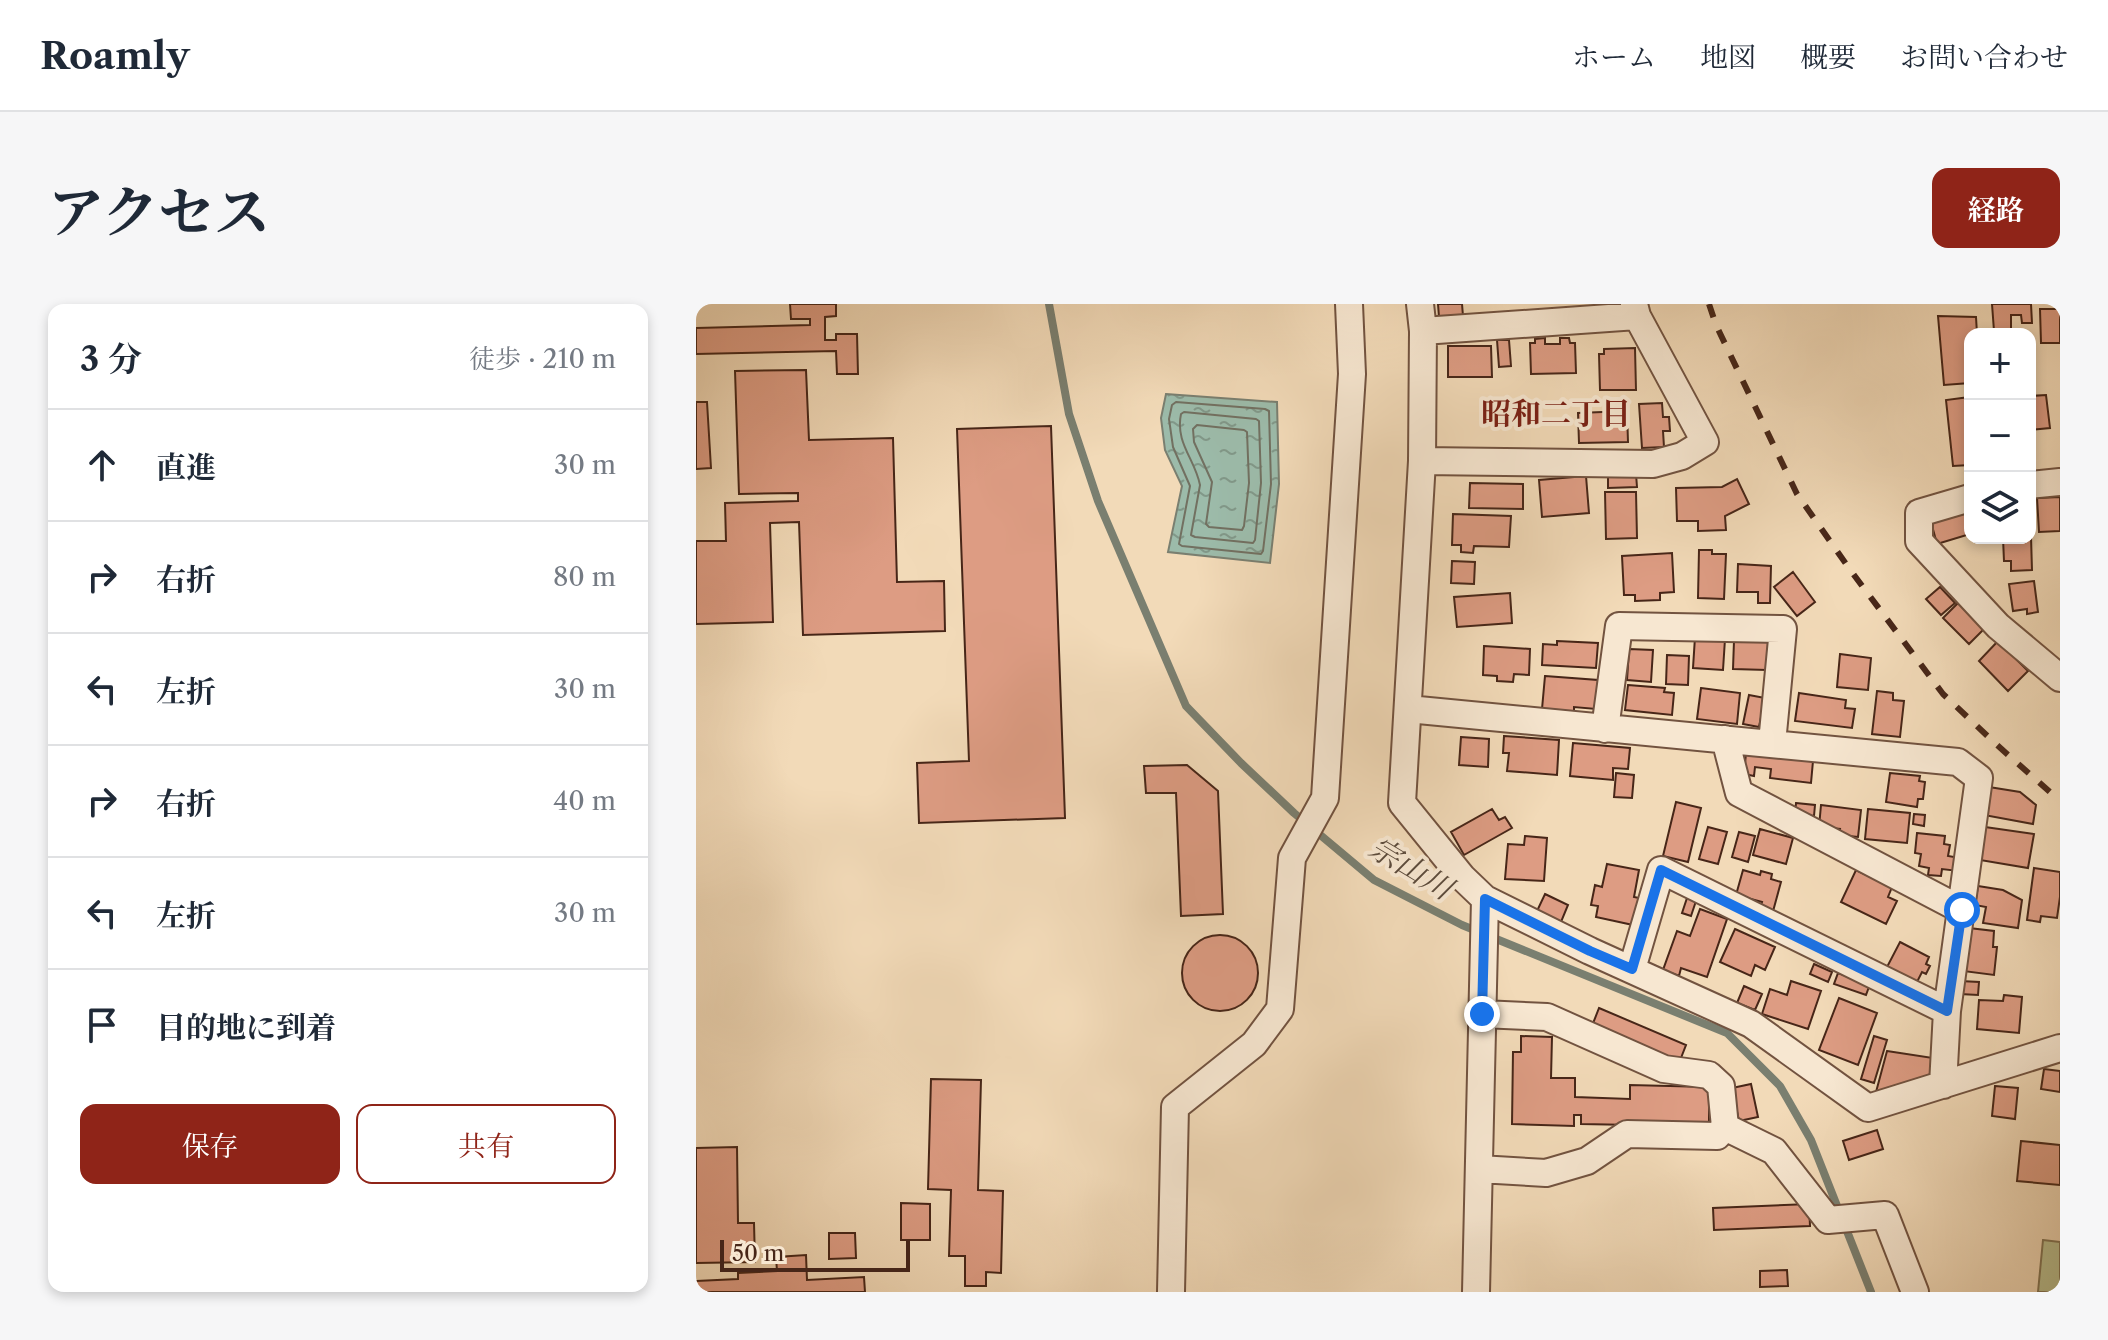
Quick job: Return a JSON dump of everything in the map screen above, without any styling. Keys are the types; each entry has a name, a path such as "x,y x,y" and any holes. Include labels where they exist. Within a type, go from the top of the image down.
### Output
{"street":[{"path":"1171,1292 1175,1107 1254,1044 1280,1009 1292,858 1325,798 1352,374 1349,304"},
{"path":"1420,304 1423,331 1422,461 1402,803 1462,877 1484,911 1476,1292"},
{"path":"1422,461 1653,464 1682,456 1705,442 1636,310 1423,331"},
{"path":"2036,484 2060,482"},
{"path":"1964,500 1919,513 1919,541 1998,626 2060,678"},
{"path":"1605,729 1619,626 1783,629 1772,743"},
{"path":"1408,709 1958,762 1979,778 1947,1011 1943,1085"},
{"path":"1725,739 1739,793 1962,910"},
{"path":"1632,969 1661,870 1947,1011"},
{"path":"1484,911 1590,951 1751,1024 1868,1108 2060,1048"},
{"path":"1479,1169 1546,1173 1587,1161 1627,1134 1717,1136 1725,1127 1721,1086 1709,1075 1664,1069 1547,1017 1482,1014"},
{"path":"1725,1127 1774,1151 1840,1219 1885,1215 1915,1292"}],"green space":[{"path":"2043,1240 2060,1242 2060,1292 2038,1292"}],"water":[{"path":"1166,394 1277,402 1279,484 1270,563 1168,552 1182,486 1165,450 1161,418"}],"building":[{"path":"790,304 836,304 836,316 825,317 825,340 836,340 836,334 857,334 858,374 837,374 836,351 696,354 696,328 810,325 810,319 791,319"},
{"path":"1438,304 1462,304 1463,316 1439,317"},
{"path":"1992,304 2031,304 2032,323 2022,323 2021,315 2011,315 2011,328 1994,328"},
{"path":"2040,309 2060,309 2060,343 2041,343"},
{"path":"1938,316 1976,317 1977,328 1964,328 1964,383 1944,385"},
{"path":"1545,338 1545,344 1560,344 1560,338 1569,338 1570,343 1575,343 1576,373 1531,374 1530,343"},
{"path":"1497,340 1509,340 1511,366 1499,367"},
{"path":"1448,346 1491,346 1492,377 1448,377"},
{"path":"1635,348 1636,390 1600,390 1599,354 1604,354 1604,349"},
{"path":"806,370 809,440 893,438 897,582 944,581 945,631 803,635 799,522 770,523 773,622 696,624 696,541 726,541 725,503 798,501 798,493 739,494 735,371"},
{"path":"2046,395 2050,428 2036,429 2036,396"},
{"path":"1964,398 1964,465 1953,466 1946,400"},
{"path":"696,402 707,402 711,468 696,469"},
{"path":"1662,403 1663,417 1669,417 1670,431 1663,431 1664,447 1642,448 1639,404"},
{"path":"1627,411 1628,442 1579,443 1578,413"},
{"path":"1051,426 1065,818 919,823 917,763 969,761 957,429"},
{"path":"1608,474 1636,474 1637,487 1608,488"},
{"path":"1586,476 1589,513 1542,517 1539,480"},
{"path":"1737,479 1749,504 1725,516 1726,530 1698,531 1698,521 1677,521 1676,488 1722,487"},
{"path":"1470,483 1523,484 1523,509 1469,508"},
{"path":"1605,492 1636,492 1637,538 1606,539"},
{"path":"2060,497 2060,531 2039,532 2037,498"},
{"path":"1964,512 1964,536 1937,544 1931,522"},
{"path":"1453,514 1511,516 1509,547 1474,546 1473,553 1461,552 1461,545 1452,545"},
{"path":"2003,544 2031,544 2032,570 2011,571 2011,561 2004,561"},
{"path":"1699,550 1726,554 1724,599 1698,598"},
{"path":"1672,553 1674,592 1660,593 1660,600 1635,601 1635,595 1624,595 1622,556"},
{"path":"1452,561 1475,562 1474,584 1451,583"},
{"path":"1738,564 1771,566 1770,603 1758,603 1758,592 1737,592"},
{"path":"1793,572 1815,602 1797,616 1774,587"},
{"path":"2034,581 2038,612 2027,614 2027,609 2013,611 2009,584"},
{"path":"1940,587 1955,603 1941,615 1926,599"},
{"path":"1510,593 1512,623 1457,627 1454,597"},
{"path":"1958,603 1984,629 1969,644 1943,618"},
{"path":"1695,637 1725,639 1723,670 1693,668"},
{"path":"1557,641 1598,643 1596,668 1542,665 1543,644 1557,645"},
{"path":"1734,641 1768,642 1767,670 1733,669"},
{"path":"1998,641 2028,671 2008,691 1979,661"},
{"path":"1484,646 1530,649 1529,675 1514,674 1513,682 1497,681 1497,676 1483,675"},
{"path":"1629,649 1653,650 1651,682 1627,680"},
{"path":"1840,654 1871,658 1868,690 1837,687"},
{"path":"1667,655 1689,656 1688,685 1666,684"},
{"path":"1545,676 1598,680 1596,709 1574,707 1574,712 1542,709"},
{"path":"1628,685 1665,688 1664,692 1674,693 1672,715 1625,710"},
{"path":"1701,688 1740,693 1737,724 1697,719"},
{"path":"1877,691 1893,693 1893,700 1904,701 1900,737 1872,734"},
{"path":"1799,693 1846,700 1845,708 1855,709 1852,728 1795,721"},
{"path":"1749,695 1765,698 1759,727 1743,724"},
{"path":"1504,736 1559,740 1557,775 1507,771 1509,753 1503,753"},
{"path":"1461,737 1489,739 1488,767 1459,765"},
{"path":"1573,743 1630,748 1628,769 1613,768 1613,780 1570,776"},
{"path":"1746,753 1813,761 1811,783 1770,778 1771,769 1755,767 1754,776 1744,774"},
{"path":"1187,765 1218,791 1223,914 1181,916 1176,793 1146,793 1144,766"},
{"path":"1616,773 1634,775 1632,798 1614,797"},
{"path":"1890,773 1920,776 1919,781 1925,782 1923,799 1918,799 1917,807 1886,802"},
{"path":"1989,787 2020,792 2036,805 2033,824 1984,815"},
{"path":"1676,802 1701,808 1688,862 1663,856"},
{"path":"1796,803 1815,805 1814,816 1795,814"},
{"path":"1821,805 1861,810 1858,837 1839,835 1840,829 1819,827"},
{"path":"1492,809 1499,820 1505,817 1512,828 1464,855 1451,832"},
{"path":"1868,809 1910,813 1907,843 1865,839"},
{"path":"1914,814 1925,815 1924,826 1913,824"},
{"path":"1708,827 1727,832 1718,864 1699,859"},
{"path":"1985,827 2034,834 2028,868 1980,860"},
{"path":"1760,829 1793,838 1786,864 1753,855"},
{"path":"1739,832 1755,836 1748,862 1732,857"},
{"path":"1917,833 1945,836 1944,844 1950,845 1948,856 1960,858 1958,871 1942,869 1941,876 1928,875 1929,868 1919,866 1921,854 1915,853"},
{"path":"1525,836 1547,838 1544,881 1505,879 1508,844 1524,845"},
{"path":"1607,864 1639,870 1634,897 1639,898 1633,925 1596,917 1598,906 1591,905 1595,885 1602,887"},
{"path":"2034,868 2060,872 2057,918 2041,916 2040,922 2027,920"},
{"path":"1743,870 1760,875 1761,871 1772,874 1771,879 1781,882 1772,915 1759,911 1762,902 1736,895"},
{"path":"1856,870 1892,887 1888,897 1897,901 1886,924 1841,902"},
{"path":"1978,886 2003,890 2022,900 2018,928 1983,923 1986,907 1975,905"},
{"path":"1545,894 1568,905 1561,922 1537,911"},
{"path":"1687,898 1696,901 1691,916 1682,913"},
{"path":"1700,909 1727,919 1707,977 1681,968 1679,976 1663,970 1677,931 1690,936"},
{"path":"1969,928 1994,931 1993,947 1997,947 1994,975 1963,971"},
{"path":"1735,929 1775,947 1765,970 1755,965 1751,976 1720,962"},
{"path":"1220,935 1234,938 1247,946 1255,959 1258,973 1255,987 1247,1000 1234,1008 1220,1011 1206,1008 1193,1000 1185,987 1182,973 1185,959 1193,946 1206,938"},
{"path":"1900,942 1929,957 1926,964 1930,966 1926,974 1922,972 1917,982 1887,967"},
{"path":"1814,964 1832,972 1828,982 1810,974"},
{"path":"1838,973 1870,984 1866,995 1834,984"},
{"path":"1791,981 1821,991 1808,1029 1762,1014 1770,989 1787,995"},
{"path":"1960,981 1979,982 1978,995 1960,994"},
{"path":"1744,986 1762,994 1755,1010 1737,1003"},
{"path":"2004,995 2022,997 2019,1033 1977,1029 1979,1000 2003,1001"},
{"path":"1839,998 1877,1013 1858,1065 1819,1050"},
{"path":"1599,1008 1686,1045 1679,1063 1592,1026"},
{"path":"1521,1036 1552,1037 1551,1078 1575,1078 1575,1097 1630,1099 1630,1085 1709,1087 1709,1122 1687,1122 1687,1126 1581,1124 1581,1115 1574,1115 1574,1126 1512,1124 1513,1052 1521,1052"},
{"path":"1874,1036 1887,1040 1874,1083 1861,1079"},
{"path":"1887,1051 1933,1058 1929,1078 1876,1092"},
{"path":"2044,1069 2060,1071 2060,1092 2041,1089"},
{"path":"931,1079 981,1080 978,1190 1003,1191 1001,1273 986,1272 986,1286 965,1286 965,1256 949,1256 951,1190 928,1189"},
{"path":"1751,1084 1758,1117 1739,1121 1732,1088"},
{"path":"1995,1086 2018,1088 2015,1119 1992,1116"},
{"path":"1877,1130 1883,1149 1849,1160 1843,1141"},
{"path":"2021,1141 2060,1145 2060,1185 2017,1181"},
{"path":"737,1147 738,1223 754,1223 755,1262 696,1263 696,1148"},
{"path":"901,1203 930,1204 930,1240 901,1240"},
{"path":"1809,1204 1810,1226 1714,1230 1713,1208"},
{"path":"829,1233 855,1233 856,1258 829,1259"},
{"path":"806,1255 807,1280 864,1277 865,1292 696,1292 696,1281 738,1279 738,1273 777,1271 776,1257"},
{"path":"1787,1270 1788,1286 1760,1287 1760,1271"}],"waterway":[{"name":"宗山川","path":"1049,304 1069,414 1098,501 1186,706 1294,813 1374,880 1462,925 1727,1033 1780,1086 1811,1140 1871,1292"}],"railway":[{"path":"1709,304 1716,325 1797,494 1851,571 1943,694 2060,801"}],"district":[{"name":"昭和二丁目","path":"1556,413"}],"route":[{"path":"1482,1014 1485,899 1632,969 1661,870 1947,1011 1962,910"}]}
